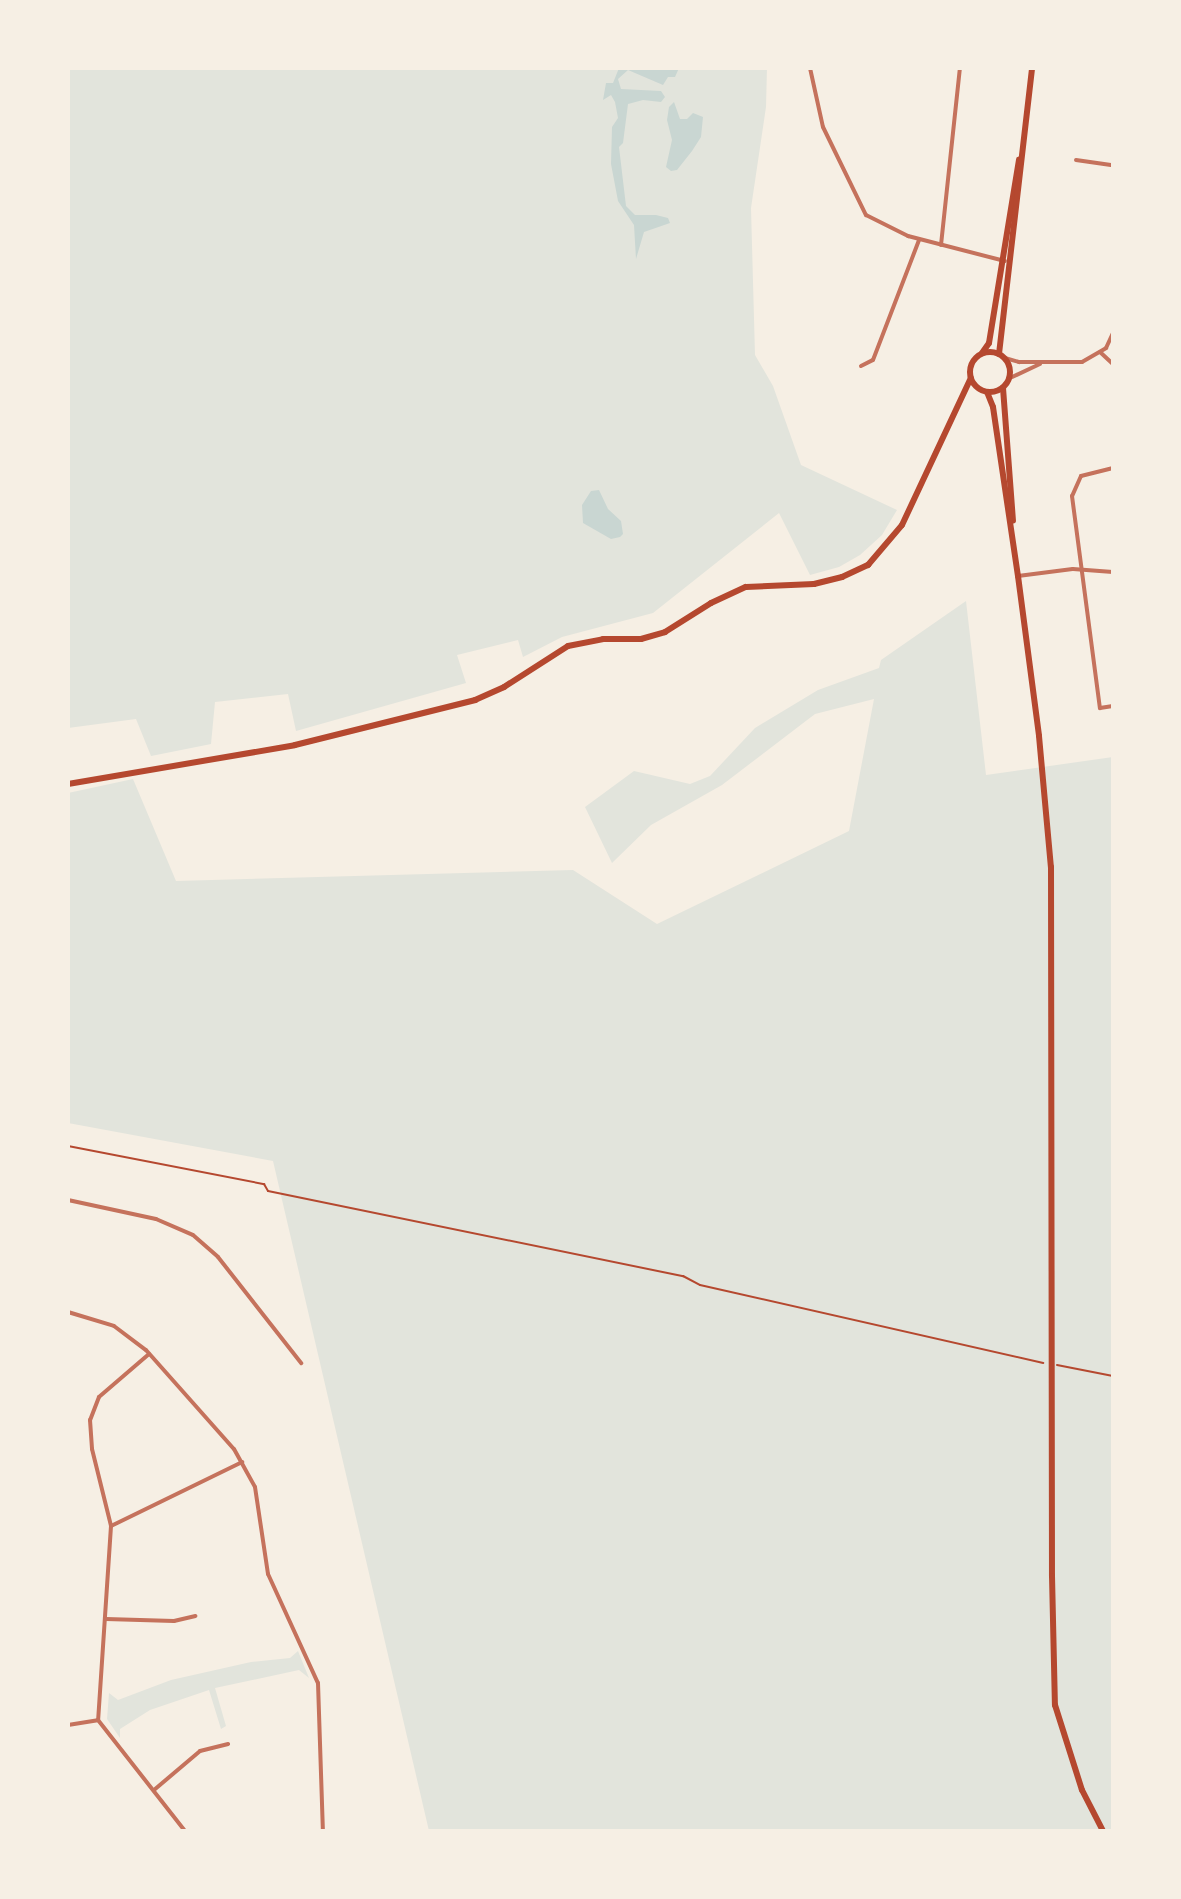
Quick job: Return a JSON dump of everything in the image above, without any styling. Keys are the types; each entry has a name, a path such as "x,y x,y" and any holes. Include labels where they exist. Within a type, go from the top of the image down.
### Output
{"main road":[{"path":"68,784 295,745 451,706 504,687 568,646 603,639 641,639 665,632 711,603 746,587 814,584 842,577 868,565 902,525 971,378 973,361 989,343 1006,261 1032,68"},
{"path":"1006,261 1002,356 1010,378 1003,388 1017,573"},
{"path":"982,353 1002,356"},
{"path":"971,378 984,391 993,407 1039,736 1051,867 1055,1705 1082,1790 1103,1831"},
{"path":"957,404 984,391 1003,388"}],"street":[{"path":"810,68 823,127 861,207 872,220 919,240 1006,261"},
{"path":"941,245 960,68"},
{"path":"1076,160 1113,165"},
{"path":"861,366 873,360 919,240"},
{"path":"1002,356 1046,362 1082,362 1100,352 1113,333"},
{"path":"1100,352 1113,364"},
{"path":"1010,378 1046,362"},
{"path":"1113,468 1085,473 1073,488 1100,708 1113,706"},
{"path":"1017,573 1113,572"},
{"path":"68,1200 156,1219 193,1235 218,1257 301,1363"},
{"path":"68,1312 114,1326 149,1354 242,1462 255,1487 268,1574 318,1683 323,1831"},
{"path":"149,1354 99,1397 90,1420 92,1449 111,1526 98,1720 185,1831"},
{"path":"111,1526 242,1462"},
{"path":"105,1618 174,1621 195,1616"},
{"path":"68,1725 98,1720"},
{"path":"154,1790 200,1751 228,1744"}],"path":[{"path":"68,1146 264,1184 268,1191 683,1276 700,1285 1113,1376"}],"shaded area":[{"path":"68,68 767,68 766,107 751,208 755,355 773,386 801,465 897,510 882,535 860,555 839,567 810,575 779,513 653,613 562,637 523,657 518,640 457,655 466,683 296,731 288,694 215,702 211,744 151,756 136,719 68,728"},
{"path":"619,68 679,68 675,77 668,77 663,85 628,70 618,79 621,89 661,91 665,97 661,102 643,100 628,104 623,143 619,147 626,206 635,215 656,215 668,218 670,223 644,232 636,259 634,225 618,201 611,164 612,127 618,118 615,102 611,95 603,100 606,83 613,83"},
{"path":"674,102 680,119 687,119 693,113 703,117 701,137 677,170 671,171 666,167 672,140 667,120 669,107"},
{"path":"599,490 608,509 621,521 623,534 620,537 611,539 583,523 582,505 591,491"},
{"path":"966,601 986,775 1113,757 1113,1831 429,1831 273,1161 68,1123 68,793 133,779 176,881 573,870 657,924 849,831 874,699 815,714 722,785 651,825 612,863 585,807 634,771 690,784 710,776 755,728 818,690 879,668 881,660"},
{"path":"298,1651 309,1678 299,1670 215,1688 226,1726 221,1729 209,1690 150,1710 120,1729 120,1738 107,1719 109,1693 118,1700 171,1680 251,1662 290,1658"}]}
